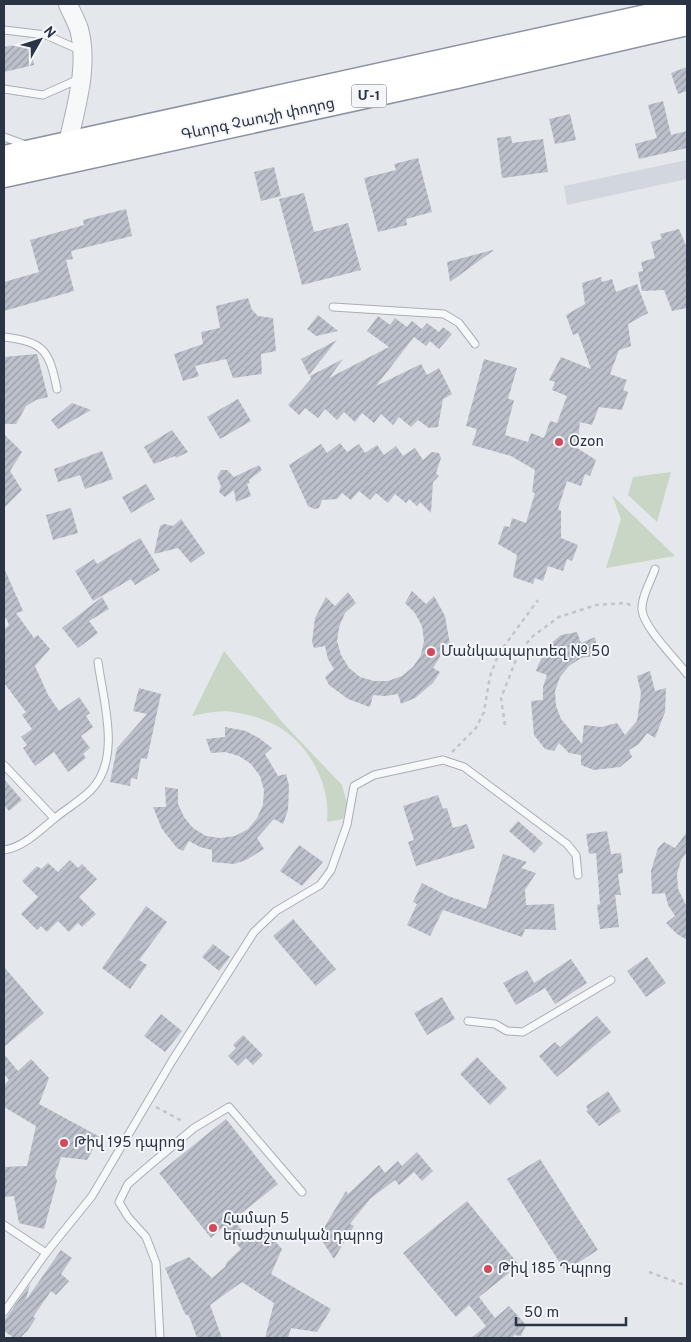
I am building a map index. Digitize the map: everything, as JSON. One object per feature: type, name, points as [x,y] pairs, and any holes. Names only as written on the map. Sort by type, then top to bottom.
[{"type":"highway","points":[[625,20],[660,4]]},
{"type":"highway","points":[[625,20],[687,6]]},
{"type":"highway","name":"Գևորգ Չաուշի փողոց","points":[[4,157],[625,20]]},
{"type":"highway","name":"Գևորգ Չաուշի փողոց","points":[[4,176],[447,79],[687,24]]},
{"type":"street","points":[[68,4],[78,28],[82,51],[81,78],[68,143]]},
{"type":"lane","points":[[4,30],[46,35],[82,51]]},
{"type":"lane","points":[[4,89],[42,95],[81,78]]},
{"type":"lane","points":[[4,136],[39,149]]},
{"type":"lane","points":[[333,307],[444,314],[459,323],[475,344]]},
{"type":"lane","points":[[4,337],[39,346],[47,354],[52,365],[57,388]]},
{"type":"lane","points":[[656,569],[645,593],[642,610],[647,624],[687,674]]},
{"type":"lane","points":[[4,850],[12,849],[54,818],[91,790],[100,778],[107,761],[106,725],[98,662]]},
{"type":"lane","points":[[4,1312],[46,1254],[92,1196],[254,932],[276,911],[320,885],[330,870],[347,825],[354,786],[374,775],[443,760],[464,766],[567,844],[576,854],[578,876]]},
{"type":"lane","points":[[4,765],[54,818]]},
{"type":"lane","points":[[468,1021],[495,1024],[507,1031],[523,1032],[611,980]]},
{"type":"lane","points":[[160,1338],[156,1263],[146,1237],[128,1217],[119,1202],[128,1184],[194,1128],[229,1107],[302,1192]]},
{"type":"lane","points":[[4,1225],[46,1254]]},
{"type":"path","points":[[443,760],[476,728],[484,712],[490,676],[499,653],[510,634],[538,600]]},
{"type":"path","points":[[505,725],[501,698],[519,652],[533,636],[559,617],[596,605],[625,603],[642,610]]},
{"type":"path","points":[[148,1102],[194,1128]]},
{"type":"path","points":[[649,1272],[687,1286]]},
{"type":"shaded area","points":[[687,160],[687,179],[567,205],[564,186]]},
{"type":"green space","points":[[671,472],[657,522],[628,495],[633,477]]},
{"type":"green space","points":[[612,495],[675,556],[606,568],[621,519]]},
{"type":"green space","points":[[224,651],[283,723],[342,785],[347,803],[343,819],[327,822],[326,795],[317,770],[302,747],[282,729],[272,723],[249,715],[227,711],[192,716]]},
{"type":"building","points":[[30,42],[34,65],[4,72],[4,47]]},
{"type":"building","points":[[687,67],[687,91],[678,94],[671,73]]},
{"type":"building","points":[[663,101],[671,135],[687,131],[687,148],[639,159],[635,144],[657,138],[648,105]]},
{"type":"building","points":[[570,114],[576,140],[555,144],[549,119]]},
{"type":"building","points":[[511,136],[512,143],[543,139],[548,172],[502,178],[497,138]]},
{"type":"building","points":[[418,158],[432,212],[406,219],[407,225],[378,232],[364,178],[396,170],[394,164]]},
{"type":"building","points":[[274,167],[281,196],[261,201],[254,172]]},
{"type":"building","points":[[304,193],[314,232],[348,223],[361,270],[302,285],[279,199]]},
{"type":"building","points":[[126,209],[132,236],[71,251],[73,259],[66,260],[74,291],[4,311],[4,282],[39,272],[30,240],[84,225],[83,220]]},
{"type":"building","points":[[679,229],[687,248],[687,308],[672,311],[664,290],[642,291],[638,272],[643,271],[641,262],[655,258],[651,242],[662,239],[660,234]]},
{"type":"building","points":[[494,250],[450,282],[447,262]]},
{"type":"building","points":[[601,277],[602,282],[612,279],[616,292],[637,284],[648,313],[628,324],[631,346],[619,350],[610,374],[627,380],[623,390],[628,392],[622,410],[599,407],[592,425],[580,422],[577,448],[596,460],[590,476],[585,474],[581,486],[567,481],[558,509],[561,511],[561,538],[578,545],[572,561],[567,559],[563,571],[548,566],[543,581],[535,578],[533,584],[513,577],[517,555],[498,544],[504,526],[510,527],[512,518],[526,523],[535,493],[532,492],[535,470],[511,456],[472,445],[477,429],[466,426],[484,359],[517,368],[508,399],[514,400],[505,435],[528,442],[531,433],[544,438],[550,421],[557,423],[567,396],[552,390],[555,382],[549,380],[561,357],[591,369],[578,333],[573,335],[566,315],[585,304],[582,283]]},
{"type":"building","points":[[248,298],[252,310],[258,316],[273,318],[276,351],[261,354],[262,374],[233,378],[226,359],[195,366],[199,376],[183,381],[174,354],[203,344],[201,332],[220,328],[216,306]]},
{"type":"building","points":[[318,315],[338,331],[316,336],[307,329]]},
{"type":"building","points":[[378,316],[390,325],[395,318],[407,327],[412,321],[422,329],[427,323],[439,332],[443,327],[452,334],[439,349],[430,341],[426,346],[414,337],[376,386],[421,364],[427,375],[439,368],[452,394],[443,399],[438,427],[429,428],[418,420],[411,427],[399,417],[393,425],[381,414],[374,423],[362,413],[355,422],[344,412],[337,420],[325,409],[318,418],[305,408],[299,415],[288,405],[311,379],[310,376],[343,359],[329,378],[389,347],[367,331]]},
{"type":"building","points":[[337,340],[309,375],[301,359]]},
{"type":"building","points":[[37,354],[48,397],[36,400],[26,406],[16,424],[4,424],[4,357]]},
{"type":"building","points":[[238,399],[251,421],[220,439],[207,417]]},
{"type":"building","points":[[72,403],[91,410],[58,429],[51,420]]},
{"type":"building","points":[[172,430],[188,452],[176,458],[175,456],[154,464],[144,447]]},
{"type":"building","points":[[4,434],[22,452],[10,471],[22,490],[4,508]]},
{"type":"building","points":[[340,443],[347,452],[359,444],[365,453],[377,445],[384,455],[396,446],[403,456],[415,448],[423,460],[432,452],[439,453],[441,458],[436,473],[439,476],[433,482],[431,513],[420,502],[417,506],[409,499],[406,503],[395,494],[388,503],[376,493],[370,500],[359,491],[351,500],[342,493],[337,499],[322,500],[319,508],[314,509],[308,506],[289,465],[321,444],[327,453]]},
{"type":"building","points":[[102,451],[113,479],[85,489],[80,475],[58,482],[54,469]]},
{"type":"building","points":[[259,465],[262,470],[249,480],[250,483],[247,484],[251,496],[236,502],[234,490],[225,497],[219,492],[221,486],[217,477],[221,470],[227,470],[234,477]]},
{"type":"building","points":[[146,484],[155,499],[131,513],[122,497]]},
{"type":"building","points":[[71,508],[78,533],[53,540],[46,515]]},
{"type":"building","points":[[181,519],[205,553],[191,563],[178,548],[154,554],[160,526],[164,524],[173,526]]},
{"type":"building","points":[[140,538],[160,570],[135,585],[131,579],[93,601],[75,571],[94,559],[97,564]]},
{"type":"building","points":[[4,568],[23,611],[16,613],[34,638],[38,635],[50,649],[35,666],[48,695],[59,711],[79,697],[90,713],[86,716],[93,727],[81,736],[90,748],[83,754],[86,758],[68,772],[54,752],[35,766],[23,748],[27,745],[21,737],[32,729],[22,715],[26,712],[4,683],[4,629],[9,625],[6,618],[4,619]]},
{"type":"building","name":"Մանկապարտեզ № 50","points":[[412,591],[426,604],[434,596],[445,616],[450,645],[441,644],[440,657],[433,668],[440,672],[433,683],[415,698],[401,704],[398,694],[373,695],[370,707],[348,699],[329,685],[325,677],[334,669],[328,659],[325,646],[314,648],[312,642],[315,618],[326,597],[335,606],[348,592],[356,603],[345,613],[339,627],[337,641],[341,655],[349,668],[360,677],[374,681],[388,681],[402,676],[413,667],[421,655],[424,641],[422,626],[415,613],[405,603]]},
{"type":"building","points":[[102,597],[109,609],[89,621],[98,633],[78,648],[62,628]]},
{"type":"building","points":[[577,632],[581,643],[595,637],[598,655],[581,658],[569,666],[560,677],[555,691],[556,706],[561,719],[582,744],[584,725],[601,727],[617,723],[625,735],[637,721],[641,693],[637,676],[650,671],[655,691],[666,688],[665,712],[655,738],[647,733],[639,744],[629,750],[632,757],[620,767],[594,770],[581,765],[581,755],[569,753],[559,743],[554,751],[545,749],[534,735],[531,701],[543,700],[543,687],[547,675],[536,671],[538,665],[549,645],[561,635]]},
{"type":"building","points":[[139,688],[161,694],[147,759],[141,758],[137,779],[131,778],[130,786],[110,782],[117,748],[147,714],[133,711]]},
{"type":"building","points":[[225,727],[246,731],[272,748],[265,754],[278,776],[286,774],[289,786],[288,810],[283,824],[274,819],[257,838],[264,849],[246,860],[234,864],[212,862],[212,850],[200,847],[189,841],[183,851],[177,848],[162,829],[153,807],[166,807],[165,787],[178,789],[178,804],[184,817],[193,828],[206,836],[220,838],[235,836],[248,829],[257,818],[263,805],[264,790],[260,776],[251,764],[239,756],[225,752],[211,753],[206,739],[225,737]]},
{"type":"building","points":[[4,779],[22,800],[9,811],[4,805]]},
{"type":"building","points":[[438,795],[443,809],[447,808],[453,828],[467,824],[475,848],[416,866],[408,842],[414,840],[403,806]]},
{"type":"building","points":[[518,821],[543,843],[534,853],[509,831]]},
{"type":"building","points":[[607,831],[611,854],[621,853],[623,873],[618,874],[621,895],[615,895],[619,927],[600,929],[597,905],[600,904],[596,853],[589,854],[586,834]]},
{"type":"building","points":[[687,832],[687,852],[681,860],[677,874],[678,889],[687,907],[687,940],[677,934],[666,923],[675,916],[668,905],[665,893],[652,894],[651,871],[658,848],[664,842],[675,848]]},
{"type":"building","points":[[299,845],[323,862],[302,886],[280,871]]},
{"type":"building","points":[[503,854],[527,862],[521,868],[536,873],[525,890],[526,905],[554,904],[556,930],[525,929],[522,937],[443,910],[430,936],[407,925],[417,904],[413,902],[422,883],[448,896],[486,909]]},
{"type":"building","points":[[70,860],[78,868],[82,864],[97,879],[79,897],[96,914],[82,927],[78,923],[69,932],[58,921],[47,932],[41,926],[37,930],[21,914],[38,897],[22,881],[37,866],[41,869],[48,863],[58,872]]},
{"type":"building","points":[[146,906],[167,922],[139,960],[147,965],[130,989],[102,968]]},
{"type":"building","points":[[293,919],[336,969],[316,986],[273,936]]},
{"type":"building","points":[[213,944],[230,957],[219,971],[202,957]]},
{"type":"building","points":[[647,957],[666,983],[646,997],[627,971]]},
{"type":"building","points":[[571,959],[587,983],[555,1004],[545,988],[516,1005],[503,983],[527,970],[534,983]]},
{"type":"building","points":[[4,967],[44,1013],[4,1047]]},
{"type":"building","points":[[442,997],[455,1019],[427,1035],[414,1013]]},
{"type":"building","points":[[161,1014],[182,1031],[165,1052],[144,1036]]},
{"type":"building","points":[[597,1016],[611,1032],[557,1077],[539,1056],[555,1042],[560,1047]]},
{"type":"building","points":[[243,1035],[263,1055],[253,1065],[246,1058],[238,1066],[228,1056],[236,1048],[233,1045]]},
{"type":"building","name":"Թիվ 195 դպրոց","points":[[4,1054],[18,1071],[31,1059],[49,1078],[39,1104],[100,1137],[87,1160],[61,1157],[55,1176],[57,1181],[44,1229],[19,1223],[14,1196],[4,1197],[4,1167],[27,1166],[36,1126],[4,1107],[4,1085],[9,1080],[4,1074]]},
{"type":"building","points":[[477,1057],[507,1088],[490,1105],[460,1074]]},
{"type":"building","points":[[608,1091],[621,1111],[599,1126],[586,1111],[588,1110],[586,1106]]},
{"type":"building","name":"Համար 5 երաժշտական դպրոց","points":[[226,1119],[278,1184],[233,1220],[251,1241],[264,1229],[282,1249],[271,1274],[331,1309],[317,1332],[291,1328],[288,1338],[265,1338],[274,1303],[242,1282],[210,1305],[222,1338],[197,1338],[189,1316],[185,1314],[165,1268],[189,1257],[212,1278],[241,1249],[223,1227],[211,1238],[159,1173]]},
{"type":"building","points":[[417,1152],[433,1171],[422,1181],[414,1172],[399,1185],[395,1180],[370,1199],[350,1224],[354,1226],[334,1259],[319,1236],[346,1191],[348,1194],[379,1165],[385,1173],[398,1161],[402,1166]]},
{"type":"building","points":[[540,1159],[598,1250],[565,1271],[507,1179]]},
{"type":"building","name":"Թիվ 185 Դպրոց","points":[[467,1201],[519,1265],[479,1297],[495,1318],[509,1306],[526,1325],[521,1336],[514,1335],[512,1338],[471,1338],[486,1326],[469,1305],[456,1317],[403,1253]]},
{"type":"building","points":[[61,1250],[72,1258],[61,1274],[69,1281],[56,1295],[51,1291],[33,1317],[36,1318],[28,1330],[20,1338],[14,1338],[4,1331],[4,1321],[30,1284],[26,1300]]},
{"type":"place","name":"Ozon","points":[[559,442]]},
{"type":"place","name":"Մանկապարտեզ № 50","points":[[431,652]]},
{"type":"place","name":"Թիվ 195 դպրոց","points":[[64,1143]]},
{"type":"place","name":"Համար 5 երաժշտական դպրոց","points":[[213,1228]]},
{"type":"place","name":"Թիվ 185 Դպրոց","points":[[488,1269]]}]
